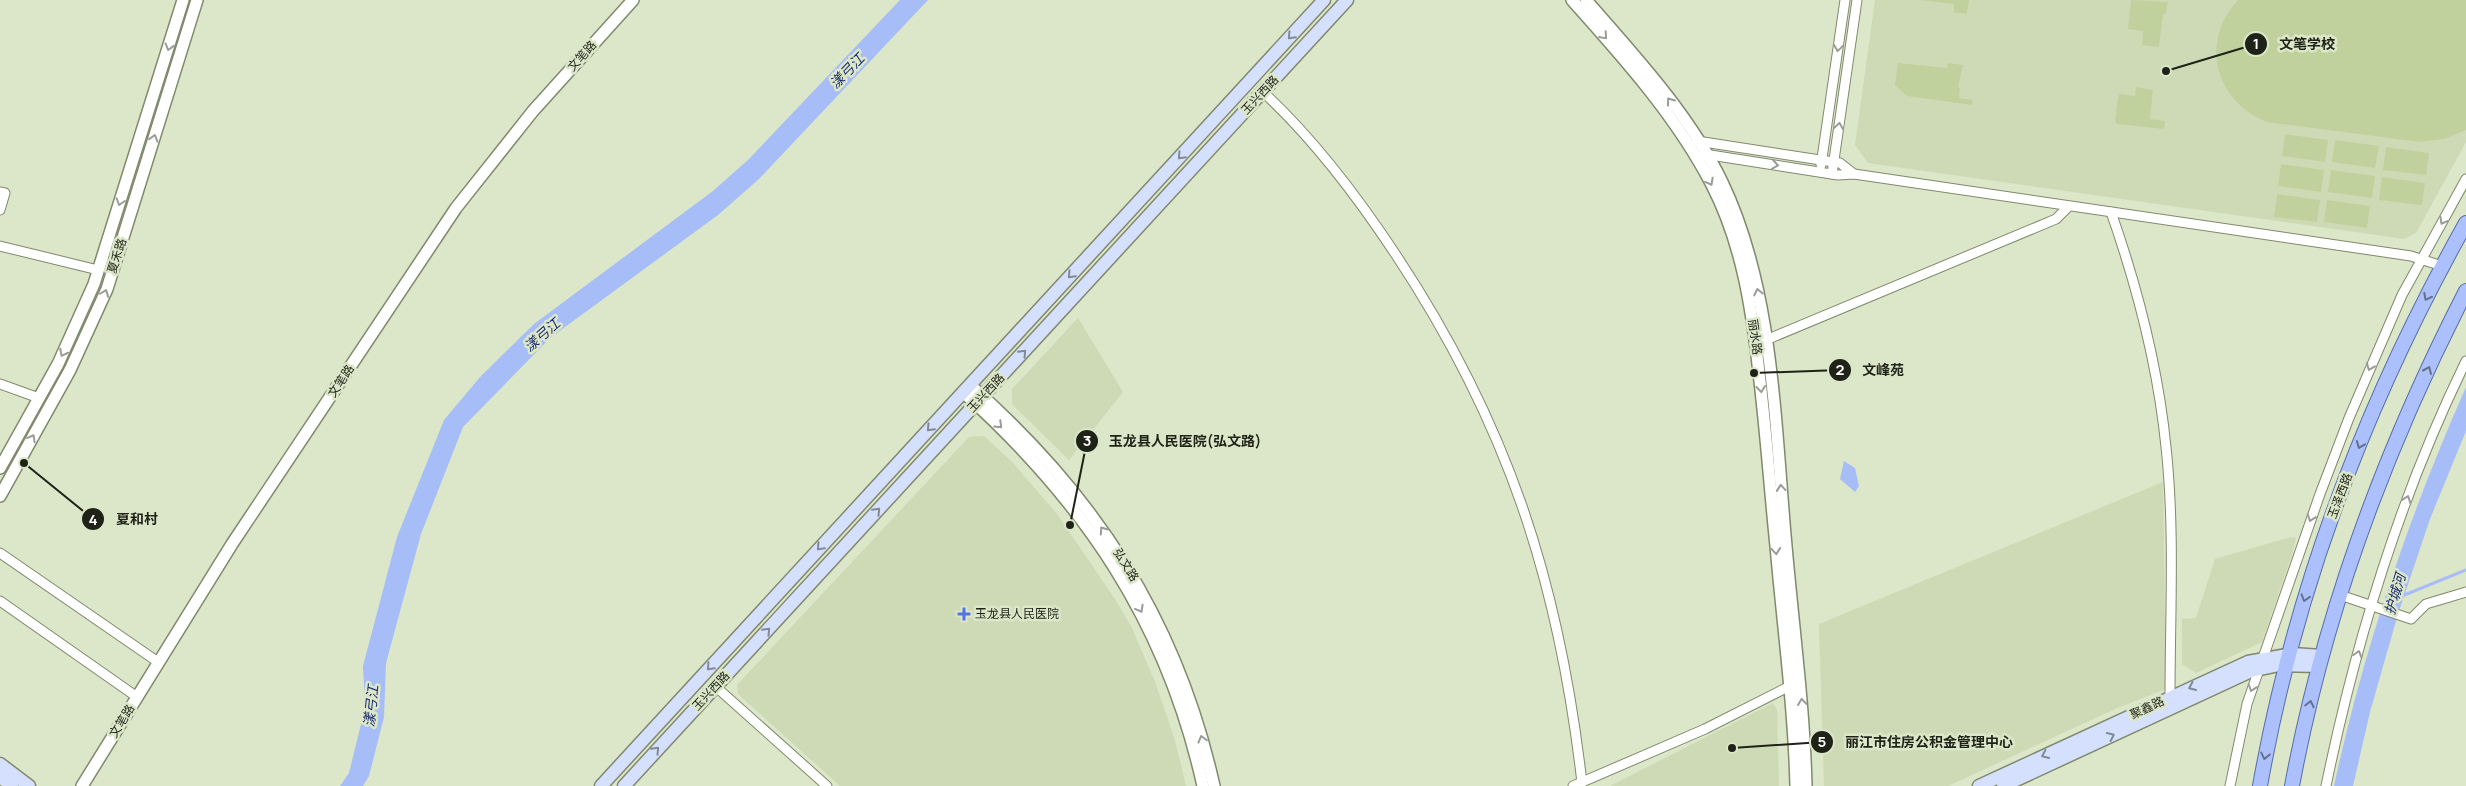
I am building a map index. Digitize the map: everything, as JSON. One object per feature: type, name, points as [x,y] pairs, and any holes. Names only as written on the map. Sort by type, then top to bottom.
[{"type":"main road","name":"玉兴西路","points":[[601,786],[1324,0]]},
{"type":"main road","name":"玉兴西路","points":[[624,786],[1347,0]]},
{"type":"main road","name":"玉泽西路","points":[[2260,786],[2288,659],[2312,574],[2346,478],[2397,358],[2442,266],[2466,223]]},
{"type":"main road","points":[[2292,786],[2321,661],[2340,595],[2390,456],[2430,364],[2466,291]]},
{"type":"main road","name":"聚鑫路","points":[[1979,786],[2248,662],[2261,663],[2288,659],[2321,661]]},
{"type":"main road","name":"聚鑫路","points":[[2003,786],[2261,663]]},
{"type":"main road","points":[[0,764],[29,786]]},
{"type":"main road","points":[[0,777],[12,786]]},
{"type":"street","name":"夏禾路","points":[[0,468],[70,339],[98,270],[183,0]]},
{"type":"street","name":"夏禾路","points":[[0,496],[70,370],[107,289],[197,0]]},
{"type":"street","name":"文笔路","points":[[82,786],[232,544],[456,208],[533,111],[633,0]]},
{"type":"street","name":"丽水路","points":[[1572,0],[1638,76],[1684,139],[1706,154],[1722,181],[1741,229],[1755,279],[1766,340],[1805,730],[1806,786]]},
{"type":"street","name":"丽水路","points":[[1586,0],[1646,70],[1695,146],[1722,209],[1739,257],[1750,306],[1763,407],[1795,730],[1796,786]]},
{"type":"street","points":[[1820,172],[1845,0]]},
{"type":"street","points":[[1832,174],[1857,0]]},
{"type":"street","points":[[1263,92],[1307,136],[1386,240],[1436,318],[1495,433],[1524,508],[1553,610],[1572,711],[1577,784],[1705,729],[1790,686]]},
{"type":"street","points":[[1695,146],[1840,163],[1854,174]]},
{"type":"street","points":[[1706,154],[1832,174],[1854,174],[2422,258],[2442,266]]},
{"type":"street","points":[[2230,786],[2247,704],[2320,494],[2349,418],[2402,295],[2466,179]]},
{"type":"street","points":[[0,192],[5,194],[0,210]]},
{"type":"street","points":[[1766,340],[2056,219],[2069,206]]},
{"type":"street","points":[[2111,212],[2145,324],[2164,425],[2170,512],[2170,697]]},
{"type":"street","points":[[0,246],[98,270]]},
{"type":"street","points":[[2326,786],[2345,702],[2407,498],[2466,362]]},
{"type":"street","points":[[0,384],[39,398]]},
{"type":"street","name":"弘文路","points":[[967,388],[1060,490],[1096,539],[1129,590],[1146,621],[1171,676],[1190,733],[1203,786]]},
{"type":"street","name":"弘文路","points":[[979,400],[1033,444],[1062,477],[1100,526],[1138,585],[1156,616],[1180,672],[1200,730],[1214,786]]},
{"type":"street","points":[[0,552],[158,662]]},
{"type":"street","points":[[2340,595],[2411,619],[2426,604],[2466,592]]},
{"type":"street","points":[[0,601],[137,697]]},
{"type":"street","points":[[716,686],[827,786]]},
{"type":"shaded area","points":[[1875,0],[2466,0],[2466,142],[2416,233],[2404,239],[1868,163],[1855,145]]},
{"type":"shaded area","points":[[1920,0],[1969,0],[1967,14],[1954,12],[1954,4]]},
{"type":"shaded area","points":[[2131,0],[2168,2],[2166,14],[2163,14],[2159,47],[2142,45],[2143,31],[2128,29]]},
{"type":"shaded area","points":[[2238,0],[2466,0],[2466,130],[2444,139],[2420,142],[2267,122],[2249,112],[2235,100],[2225,85],[2218,69],[2216,52],[2219,34],[2226,16]]},
{"type":"shaded area","points":[[1898,63],[1947,68],[1948,63],[1963,65],[1958,87],[1960,88],[1959,98],[1973,100],[1972,105],[1907,96],[1895,85]]},
{"type":"shaded area","points":[[2136,87],[2153,90],[2150,119],[2165,121],[2164,129],[2117,124],[2115,121],[2118,97],[2120,94],[2135,96]]},
{"type":"shaded area","points":[[2285,134],[2328,140],[2325,162],[2282,156]]},
{"type":"shaded area","points":[[2335,140],[2379,146],[2375,168],[2332,162]]},
{"type":"shaded area","points":[[2386,147],[2429,153],[2426,175],[2383,170]]},
{"type":"shaded area","points":[[2281,164],[2324,170],[2321,192],[2278,186]]},
{"type":"shaded area","points":[[2331,170],[2375,176],[2372,198],[2328,192]]},
{"type":"shaded area","points":[[2382,177],[2425,183],[2422,205],[2379,200]]},
{"type":"shaded area","points":[[2277,194],[2320,200],[2317,222],[2274,217]]},
{"type":"shaded area","points":[[2327,200],[2370,206],[2367,228],[2324,222]]},
{"type":"shaded area","points":[[1078,318],[1123,392],[1069,460],[1012,404],[1012,389]]},
{"type":"shaded area","name":"玉龙县人民医院","points":[[984,436],[1013,463],[1057,514],[1115,599],[1132,628],[1155,682],[1174,737],[1186,786],[840,786],[738,694],[737,685],[969,437]]},
{"type":"shaded area","points":[[2163,482],[2166,689],[2115,709],[1948,786],[1824,786],[1819,624]]},
{"type":"shaded area","points":[[2291,537],[2296,538],[2292,554],[2262,642],[2196,673],[2182,664],[2182,619],[2196,618],[2215,559]]},
{"type":"shaded area","points":[[1773,703],[1777,710],[1779,786],[1610,786]]},
{"type":"water","name":"漾弓江","points":[[900,0],[928,0],[759,179],[718,215],[550,338],[463,427],[421,534],[386,663],[384,717],[369,776],[363,786],[340,786],[349,773],[365,708],[363,666],[397,537],[444,420],[481,376],[534,324],[713,191],[749,159]]},
{"type":"water","name":"护城河","points":[[2466,387],[2466,431],[2430,519],[2398,614],[2370,712],[2353,786],[2334,786],[2359,684],[2390,583],[2426,484]]},
{"type":"water","points":[[1844,461],[1855,468],[1859,486],[1855,492],[1840,479]]},
{"type":"waterway","name":"护城河","points":[[2402,596],[2466,570]]},
{"type":"place","name":"文笔学校","points":[[2166,71]]},
{"type":"place","name":"文峰苑","points":[[1754,373]]},
{"type":"place","name":"夏和村","points":[[24,463]]},
{"type":"place","name":"玉龙县人民医院(弘文路)","points":[[1070,525]]},
{"type":"place","name":"玉龙县人民医院","points":[[964,614]]},
{"type":"place","name":"丽江市住房公积金管理中心","points":[[1732,748]]}]
